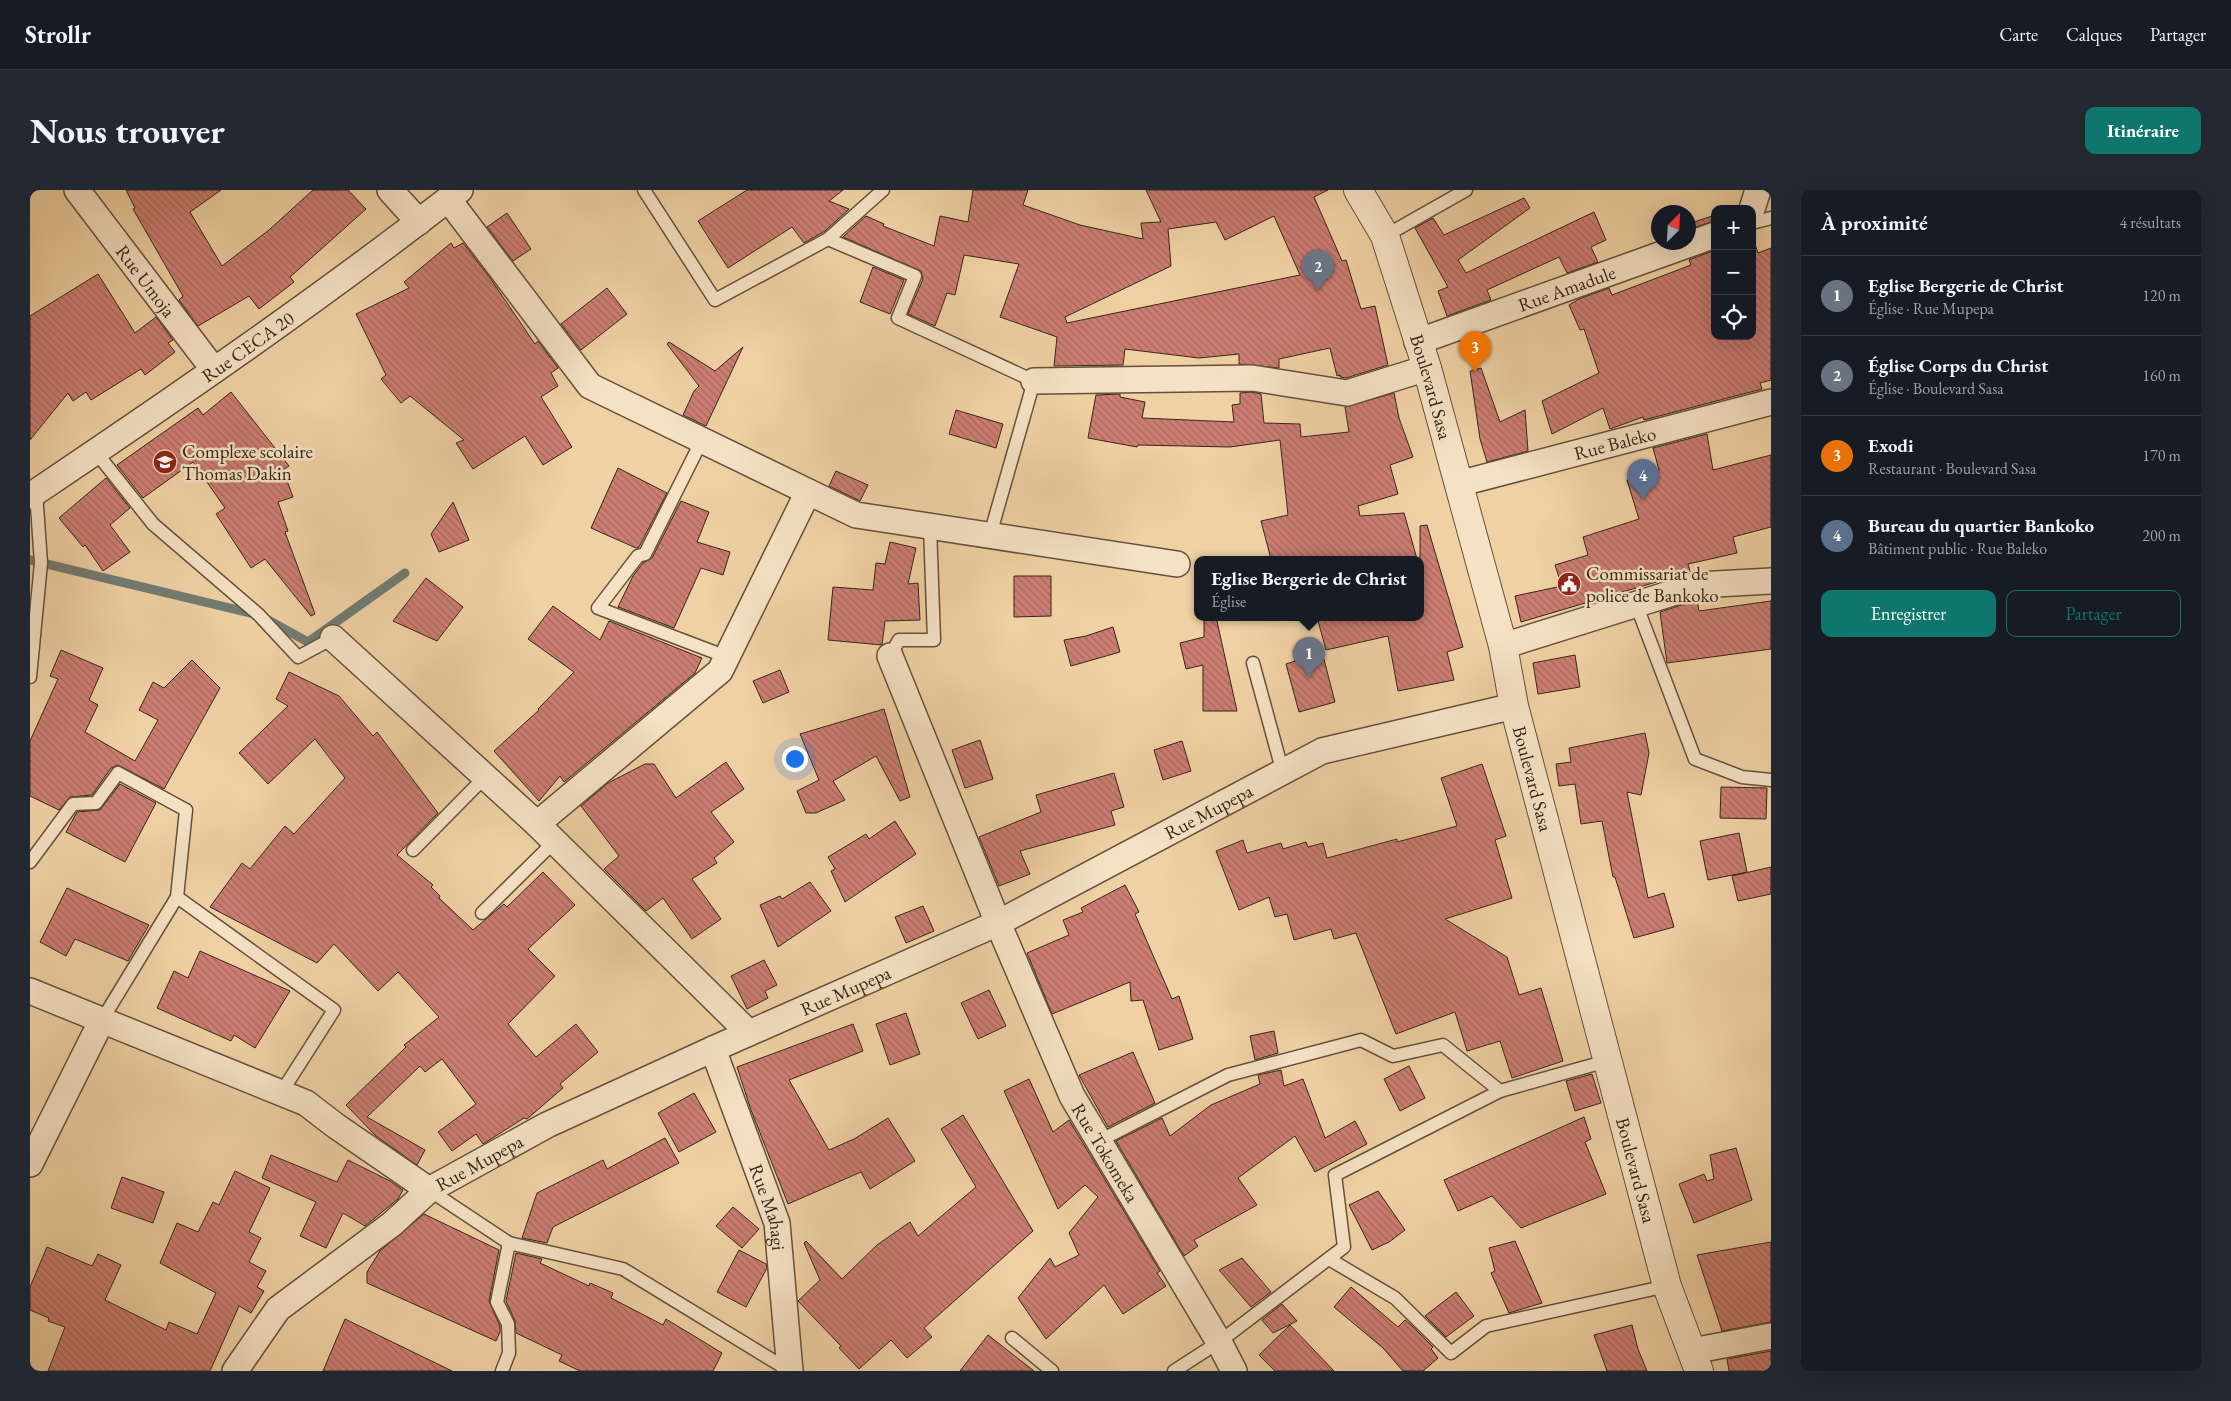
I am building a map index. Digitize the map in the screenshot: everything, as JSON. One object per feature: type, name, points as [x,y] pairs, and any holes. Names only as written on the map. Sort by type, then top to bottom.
[{"type":"street","name":"Rue Umoja","points":[[77,190],[214,370]]},
{"type":"street","points":[[390,190],[420,222]]},
{"type":"street","name":"Boulevard Sasa","points":[[1358,190],[1385,236],[1417,342],[1427,368],[1503,646],[1514,706],[1667,1286],[1695,1361]]},
{"type":"street","points":[[1753,205],[1758,190]]},
{"type":"street","name":"Rue CECA 20","points":[[33,494],[214,370],[420,222],[454,194]]},
{"type":"street","points":[[454,194],[590,386],[856,515],[1177,564]]},
{"type":"street","name":"Rue Amadule","points":[[1417,342],[1711,237]]},
{"type":"street","points":[[1034,381],[1252,378],[1346,392],[1427,368]]},
{"type":"street","name":"Rue Baleko","points":[[1458,484],[1771,402]]},
{"type":"street","points":[[537,824],[720,672],[808,492]]},
{"type":"street","points":[[1503,646],[1698,586],[1771,580]]},
{"type":"street","points":[[333,638],[555,841],[750,1033]]},
{"type":"street","name":"Rue Tokomeka","points":[[890,656],[998,923],[1072,1096],[1219,1342],[1234,1371]]},
{"type":"street","name":"Rue Mupepa","points":[[235,1371],[278,1309],[392,1224],[428,1190],[547,1125],[713,1049],[998,923],[1322,751],[1514,706]]},
{"type":"street","points":[[30,991],[306,1103],[428,1190]]},
{"type":"street","points":[[30,1164],[102,1020]]},
{"type":"street","name":"Rue Mahagi","points":[[713,1049],[777,1223],[790,1371]]},
{"type":"street","points":[[1695,1361],[1771,1336]]},
{"type":"lane","points":[[644,190],[715,300],[828,239],[883,190]]},
{"type":"lane","points":[[1385,236],[1466,190]]},
{"type":"lane","points":[[1756,221],[1771,218]]},
{"type":"lane","points":[[828,239],[915,276],[898,318],[1034,381],[990,535]]},
{"type":"lane","points":[[702,440],[645,554],[638,556],[598,608],[727,657]]},
{"type":"lane","points":[[94,451],[153,524],[259,616],[298,657],[333,638]]},
{"type":"lane","points":[[30,677],[41,563],[33,494]]},
{"type":"lane","points":[[890,656],[899,640],[934,640],[930,526]]},
{"type":"lane","points":[[1636,604],[1695,759],[1742,777],[1771,780]]},
{"type":"lane","points":[[1253,663],[1282,773]]},
{"type":"lane","points":[[30,862],[73,804],[96,804],[118,773],[186,810],[177,897],[102,1020]]},
{"type":"lane","points":[[413,850],[485,776]]},
{"type":"lane","points":[[482,913],[555,841]]},
{"type":"lane","points":[[177,897],[334,1010],[281,1093]]},
{"type":"lane","points":[[1099,1141],[1228,1076],[1361,1040],[1392,1056],[1443,1044],[1500,1091]]},
{"type":"lane","points":[[1174,1371],[1219,1342],[1344,1247],[1335,1175],[1500,1091],[1608,1061]]},
{"type":"lane","points":[[428,1190],[509,1242],[623,1269],[790,1371]]},
{"type":"lane","points":[[502,1371],[509,1353],[508,1324],[497,1302],[509,1242]]},
{"type":"lane","points":[[1329,1259],[1395,1298],[1451,1353],[1486,1326],[1667,1286]]},
{"type":"lane","points":[[1012,1338],[1052,1371]]},
{"type":"building","points":[[126,190],[221,190],[190,212],[222,266],[269,230],[313,190],[348,190],[366,209],[290,277],[294,282],[259,309],[249,296],[198,326],[179,300],[183,296],[133,209],[135,208]]},
{"type":"building","points":[[747,190],[843,190],[829,201],[849,209],[825,231],[804,243],[792,227],[728,268],[698,221]]},
{"type":"building","points":[[973,190],[1028,190],[1023,205],[1080,225],[1143,239],[1141,223],[1161,222],[1146,190],[1328,190],[1314,197],[1342,261],[1346,260],[1361,309],[1375,306],[1388,365],[1346,378],[1340,377],[1340,375],[1337,376],[1330,348],[1279,359],[1279,368],[1239,364],[1239,354],[1199,358],[1125,349],[1123,365],[1054,366],[1057,337],[1000,317],[1019,264],[964,255],[955,295],[947,293],[935,326],[908,314],[923,279],[921,271],[843,237],[866,216],[884,224],[883,226],[934,246],[940,216],[968,222]],"holes":[[[1274,216],[1300,275],[1067,323],[1065,317],[1171,266],[1168,229],[1216,222],[1225,240]]]},
{"type":"building","points":[[1524,198],[1530,208],[1458,260],[1466,273],[1594,212],[1606,240],[1591,247],[1598,262],[1567,273],[1559,257],[1487,290],[1491,300],[1447,316],[1438,291],[1448,287],[1415,228],[1433,218],[1444,235]]},
{"type":"building","points":[[507,213],[531,249],[513,261],[487,227]]},
{"type":"building","points":[[1711,216],[1711,222],[1696,227],[1696,221]]},
{"type":"building","points":[[451,243],[454,248],[463,243],[490,278],[535,344],[538,341],[558,368],[551,373],[558,386],[541,397],[572,447],[543,465],[525,436],[473,469],[456,443],[464,440],[410,396],[401,403],[381,379],[386,375],[356,314],[409,288],[404,282]]},
{"type":"building","points":[[1756,247],[1758,253],[1771,248],[1771,380],[1760,383],[1762,389],[1644,420],[1643,417],[1610,429],[1603,408],[1552,434],[1542,401],[1599,373],[1584,329],[1580,330],[1569,305],[1579,299],[1609,288],[1612,295],[1691,265],[1689,260],[1711,252],[1711,340],[1756,340]]},
{"type":"building","points":[[873,267],[904,280],[890,314],[860,302]]},
{"type":"building","points":[[98,274],[135,333],[156,317],[173,340],[168,343],[175,352],[145,375],[141,369],[91,400],[86,392],[73,401],[68,393],[30,440],[30,316]]},
{"type":"building","points":[[607,288],[627,314],[581,350],[561,324]]},
{"type":"building","points":[[669,342],[715,371],[743,347],[706,426],[683,415],[694,391],[699,386],[667,344]]},
{"type":"building","points":[[1481,368],[1500,422],[1525,410],[1528,451],[1487,462],[1480,439],[1470,371]]},
{"type":"building","points":[[231,392],[289,466],[283,470],[293,497],[278,502],[288,531],[285,532],[315,614],[311,616],[265,559],[251,568],[216,514],[225,508],[193,462],[143,498],[117,465],[198,408],[203,415]]},
{"type":"building","points":[[1251,392],[1261,394],[1264,423],[1300,424],[1301,437],[1349,432],[1345,407],[1394,393],[1399,418],[1413,457],[1390,465],[1398,494],[1358,506],[1360,516],[1404,513],[1416,556],[1270,556],[1261,521],[1288,515],[1280,440],[1230,447],[1138,445],[1137,447],[1088,438],[1096,395],[1120,394],[1120,397],[1145,402],[1142,418],[1234,422],[1232,405],[1240,404],[1240,393]]},
{"type":"building","points":[[956,410],[1003,424],[996,448],[949,434]]},
{"type":"building","points":[[1707,434],[1713,470],[1771,455],[1771,527],[1733,537],[1737,553],[1688,564],[1690,572],[1521,622],[1515,596],[1562,586],[1555,565],[1588,555],[1583,537],[1639,519],[1627,480],[1659,470],[1653,448]]},
{"type":"building","points":[[618,468],[667,493],[639,547],[636,548],[591,528]]},
{"type":"building","points":[[836,471],[868,485],[860,501],[829,486]]},
{"type":"building","points":[[106,478],[130,508],[110,525],[130,552],[103,571],[85,545],[83,547],[59,518]]},
{"type":"building","points":[[681,501],[709,512],[697,542],[730,552],[723,575],[701,568],[674,628],[618,607],[633,576],[643,563],[652,558]]},
{"type":"building","points":[[453,502],[469,540],[439,552],[431,534]]},
{"type":"building","points":[[1427,525],[1463,647],[1447,652],[1454,680],[1398,691],[1388,636],[1326,650],[1318,621],[1424,621],[1424,556],[1420,556],[1420,526]]},
{"type":"building","points":[[890,542],[916,548],[908,584],[918,583],[920,620],[885,621],[882,645],[828,640],[833,587],[873,590],[876,563],[885,564]]},
{"type":"building","points":[[1014,576],[1051,576],[1051,616],[1014,617]]},
{"type":"building","points":[[426,578],[463,607],[437,641],[393,621]]},
{"type":"building","points":[[1697,600],[1699,611],[1771,601],[1771,649],[1667,663],[1660,612]]},
{"type":"building","points":[[553,606],[600,640],[609,621],[702,658],[695,673],[564,782],[560,776],[539,801],[494,751],[539,710],[574,672],[528,639]]},
{"type":"building","points":[[1204,621],[1217,621],[1237,711],[1203,711],[1203,665],[1186,669],[1180,643],[1204,637]]},
{"type":"building","points":[[1113,627],[1120,652],[1071,666],[1064,640],[1086,636]]},
{"type":"building","points":[[1320,644],[1335,702],[1299,712],[1286,664],[1295,661],[1293,651]]},
{"type":"building","points":[[61,650],[103,668],[89,700],[98,705],[85,732],[135,761],[158,720],[139,710],[153,682],[164,688],[192,660],[220,688],[164,789],[118,765],[111,768],[92,795],[70,797],[59,810],[30,796],[30,741],[58,679],[50,676]]},
{"type":"building","points":[[1575,655],[1580,687],[1538,694],[1533,663]]},
{"type":"building","points":[[780,670],[789,692],[763,703],[753,681]]},
{"type":"building","points":[[289,672],[339,696],[373,736],[377,732],[438,813],[397,855],[433,885],[431,887],[440,896],[439,898],[473,930],[504,904],[507,907],[543,872],[575,905],[528,949],[555,976],[508,1024],[536,1057],[576,1024],[598,1052],[560,1084],[563,1088],[527,1119],[524,1118],[483,1144],[476,1134],[452,1151],[438,1132],[476,1104],[442,1059],[425,1072],[420,1066],[367,1117],[425,1150],[417,1165],[376,1136],[346,1105],[406,1047],[404,1045],[439,1017],[398,972],[378,991],[334,944],[317,963],[210,907],[242,863],[250,869],[285,826],[294,834],[345,778],[315,739],[268,784],[239,753],[288,706],[276,699]]},
{"type":"building","points":[[884,709],[910,797],[900,801],[876,756],[833,781],[845,800],[816,813],[806,813],[797,791],[819,780],[800,734]]},
{"type":"building","points":[[1645,733],[1649,753],[1641,795],[1627,792],[1648,898],[1664,893],[1674,927],[1634,938],[1615,877],[1613,877],[1602,821],[1581,824],[1575,784],[1559,786],[1556,764],[1571,762],[1569,748]]},
{"type":"building","points":[[980,740],[993,779],[965,788],[952,750]]},
{"type":"building","points":[[1182,741],[1191,771],[1163,780],[1154,750]]},
{"type":"building","points":[[726,762],[744,789],[711,812],[734,842],[714,858],[717,863],[692,879],[721,919],[692,939],[663,898],[646,911],[604,869],[619,856],[581,806],[608,783],[645,764],[654,764],[676,798]]},
{"type":"building","points":[[1482,764],[1506,836],[1495,840],[1512,898],[1445,919],[1507,957],[1519,995],[1541,988],[1563,1061],[1512,1078],[1500,1041],[1467,1051],[1455,1012],[1396,1034],[1356,933],[1334,939],[1331,929],[1294,940],[1287,914],[1275,917],[1269,897],[1239,910],[1216,851],[1243,840],[1247,853],[1281,843],[1283,849],[1306,842],[1308,847],[1323,843],[1327,858],[1397,839],[1397,842],[1457,826],[1441,778]]},
{"type":"building","points":[[1114,773],[1124,807],[1111,811],[1115,825],[1020,851],[1030,874],[999,886],[979,837],[1041,812],[1036,795]]},
{"type":"building","points":[[120,784],[156,803],[125,862],[66,832],[77,812],[100,810]]},
{"type":"building","points":[[1721,787],[1767,788],[1766,819],[1720,818]]},
{"type":"building","points":[[895,821],[916,854],[845,902],[831,871],[835,869],[828,857],[866,834],[869,839]]},
{"type":"building","points":[[1739,833],[1747,872],[1708,880],[1700,841]]},
{"type":"building","points":[[1771,867],[1771,894],[1738,901],[1732,876]]},
{"type":"building","points":[[810,882],[831,911],[778,947],[760,905],[780,896],[782,899]]},
{"type":"building","points":[[1125,885],[1139,912],[1135,914],[1172,999],[1179,996],[1193,1039],[1159,1050],[1143,1000],[1131,1001],[1130,982],[1052,1014],[1027,953],[1069,935],[1063,920],[1083,912],[1081,908]]},
{"type":"building","points":[[67,888],[149,925],[128,961],[75,939],[66,956],[40,942]]},
{"type":"building","points":[[923,906],[934,931],[906,943],[895,917]]},
{"type":"building","points":[[200,951],[290,991],[255,1048],[234,1035],[231,1041],[157,1008],[174,971],[188,978]]},
{"type":"building","points":[[764,960],[777,985],[765,991],[768,998],[747,1009],[731,976]]},
{"type":"building","points":[[989,990],[1006,1026],[978,1039],[961,1003]]},
{"type":"building","points":[[906,1013],[920,1054],[890,1065],[876,1024]]},
{"type":"building","points":[[853,1024],[863,1051],[789,1080],[829,1150],[854,1139],[888,1118],[915,1161],[870,1189],[861,1172],[788,1204],[751,1110],[737,1067]]},
{"type":"building","points":[[1274,1031],[1278,1053],[1255,1060],[1250,1036]]},
{"type":"building","points":[[1133,1052],[1155,1103],[1108,1127],[1079,1075]]},
{"type":"building","points":[[1409,1066],[1425,1098],[1400,1111],[1384,1079]]},
{"type":"building","points":[[1281,1070],[1284,1086],[1303,1079],[1325,1138],[1355,1121],[1367,1144],[1315,1172],[1295,1136],[1238,1178],[1257,1205],[1194,1240],[1198,1246],[1184,1256],[1116,1141],[1162,1118],[1170,1136],[1211,1105],[1260,1084],[1258,1075]]},
{"type":"building","points":[[1592,1074],[1601,1103],[1575,1111],[1566,1081]]},
{"type":"building","points":[[1029,1079],[1053,1132],[1069,1120],[1160,1271],[1157,1273],[1166,1286],[1123,1314],[1104,1285],[1046,1339],[1018,1298],[1050,1258],[1055,1267],[1079,1255],[1069,1233],[1098,1197],[1085,1185],[1058,1209],[1004,1091]]},
{"type":"building","points":[[694,1093],[716,1132],[679,1152],[658,1113]]},
{"type":"building","points":[[963,1115],[1033,1231],[924,1328],[932,1337],[907,1358],[891,1340],[859,1369],[839,1348],[841,1346],[798,1301],[820,1280],[804,1243],[806,1241],[842,1279],[877,1245],[910,1222],[918,1236],[976,1187],[941,1129]]},
{"type":"building","points":[[1584,1117],[1591,1139],[1585,1142],[1606,1194],[1521,1228],[1492,1196],[1458,1211],[1444,1180]]},
{"type":"building","points":[[665,1138],[679,1163],[553,1227],[547,1243],[522,1238],[537,1193],[603,1160],[607,1169]]},
{"type":"building","points":[[1736,1148],[1752,1200],[1694,1223],[1679,1184],[1704,1174],[1707,1181],[1714,1179],[1710,1155]]},
{"type":"building","points":[[271,1155],[337,1182],[348,1160],[390,1181],[403,1190],[398,1199],[365,1226],[343,1213],[326,1248],[300,1236],[316,1202],[262,1178]]},
{"type":"building","points":[[235,1171],[270,1188],[249,1232],[261,1238],[249,1262],[266,1271],[257,1287],[264,1291],[251,1313],[239,1306],[210,1371],[48,1371],[65,1327],[48,1321],[49,1318],[30,1310],[30,1287],[47,1247],[92,1266],[98,1254],[121,1265],[105,1300],[166,1330],[169,1322],[197,1334],[216,1293],[160,1263],[177,1223],[198,1232],[213,1202],[219,1205]]},
{"type":"building","points":[[122,1177],[164,1192],[153,1223],[111,1208]]},
{"type":"building","points":[[1378,1191],[1405,1230],[1389,1242],[1372,1250],[1349,1205]]},
{"type":"building","points":[[733,1207],[759,1229],[742,1248],[716,1226]]},
{"type":"building","points":[[424,1214],[499,1250],[489,1301],[500,1326],[500,1332],[496,1341],[367,1283],[367,1272],[380,1251]]},
{"type":"building","points":[[1515,1241],[1542,1303],[1509,1313],[1491,1273],[1495,1271],[1489,1248]]},
{"type":"building","points":[[1771,1242],[1771,1322],[1722,1331],[1697,1255]]},
{"type":"building","points":[[739,1250],[766,1264],[767,1268],[746,1307],[717,1292]]},
{"type":"building","points":[[516,1253],[542,1259],[540,1263],[589,1286],[590,1283],[613,1293],[611,1298],[663,1325],[666,1319],[722,1353],[713,1371],[580,1371],[559,1361],[562,1355],[516,1333],[515,1321],[506,1301]]},
{"type":"building","points":[[1242,1258],[1271,1292],[1251,1307],[1219,1270]]},
{"type":"building","points":[[1351,1287],[1398,1327],[1405,1320],[1433,1347],[1431,1349],[1438,1358],[1423,1371],[1403,1371],[1383,1348],[1334,1307]]},
{"type":"building","points":[[1456,1292],[1474,1316],[1446,1337],[1425,1316]]},
{"type":"building","points":[[1282,1304],[1297,1321],[1273,1333],[1262,1320]]},
{"type":"building","points":[[345,1319],[452,1371],[323,1371]]},
{"type":"building","points":[[1290,1325],[1334,1371],[1275,1371],[1259,1355]]},
{"type":"building","points":[[1632,1325],[1638,1349],[1647,1371],[1607,1371],[1594,1335]]},
{"type":"building","points":[[988,1335],[1034,1371],[960,1371]]},
{"type":"building","points":[[1771,1351],[1771,1371],[1729,1371],[1727,1359]]},
{"type":"waterway","points":[[30,560],[259,615],[308,642],[405,573]]},
{"type":"place","name":"Église Corps du Christ","points":[[1318,291]]},
{"type":"place","name":"Exodi","points":[[1475,372]]},
{"type":"place","name":"Complexe scolaire Thomas Dakin","points":[[165,462]]},
{"type":"place","name":"Bureau du quartier Bankoko","points":[[1643,500]]},
{"type":"place","name":"Commissariat de police de Bankoko","points":[[1569,584]]},
{"type":"place","name":"Eglise Bergerie de Christ","points":[[1309,678]]}]
